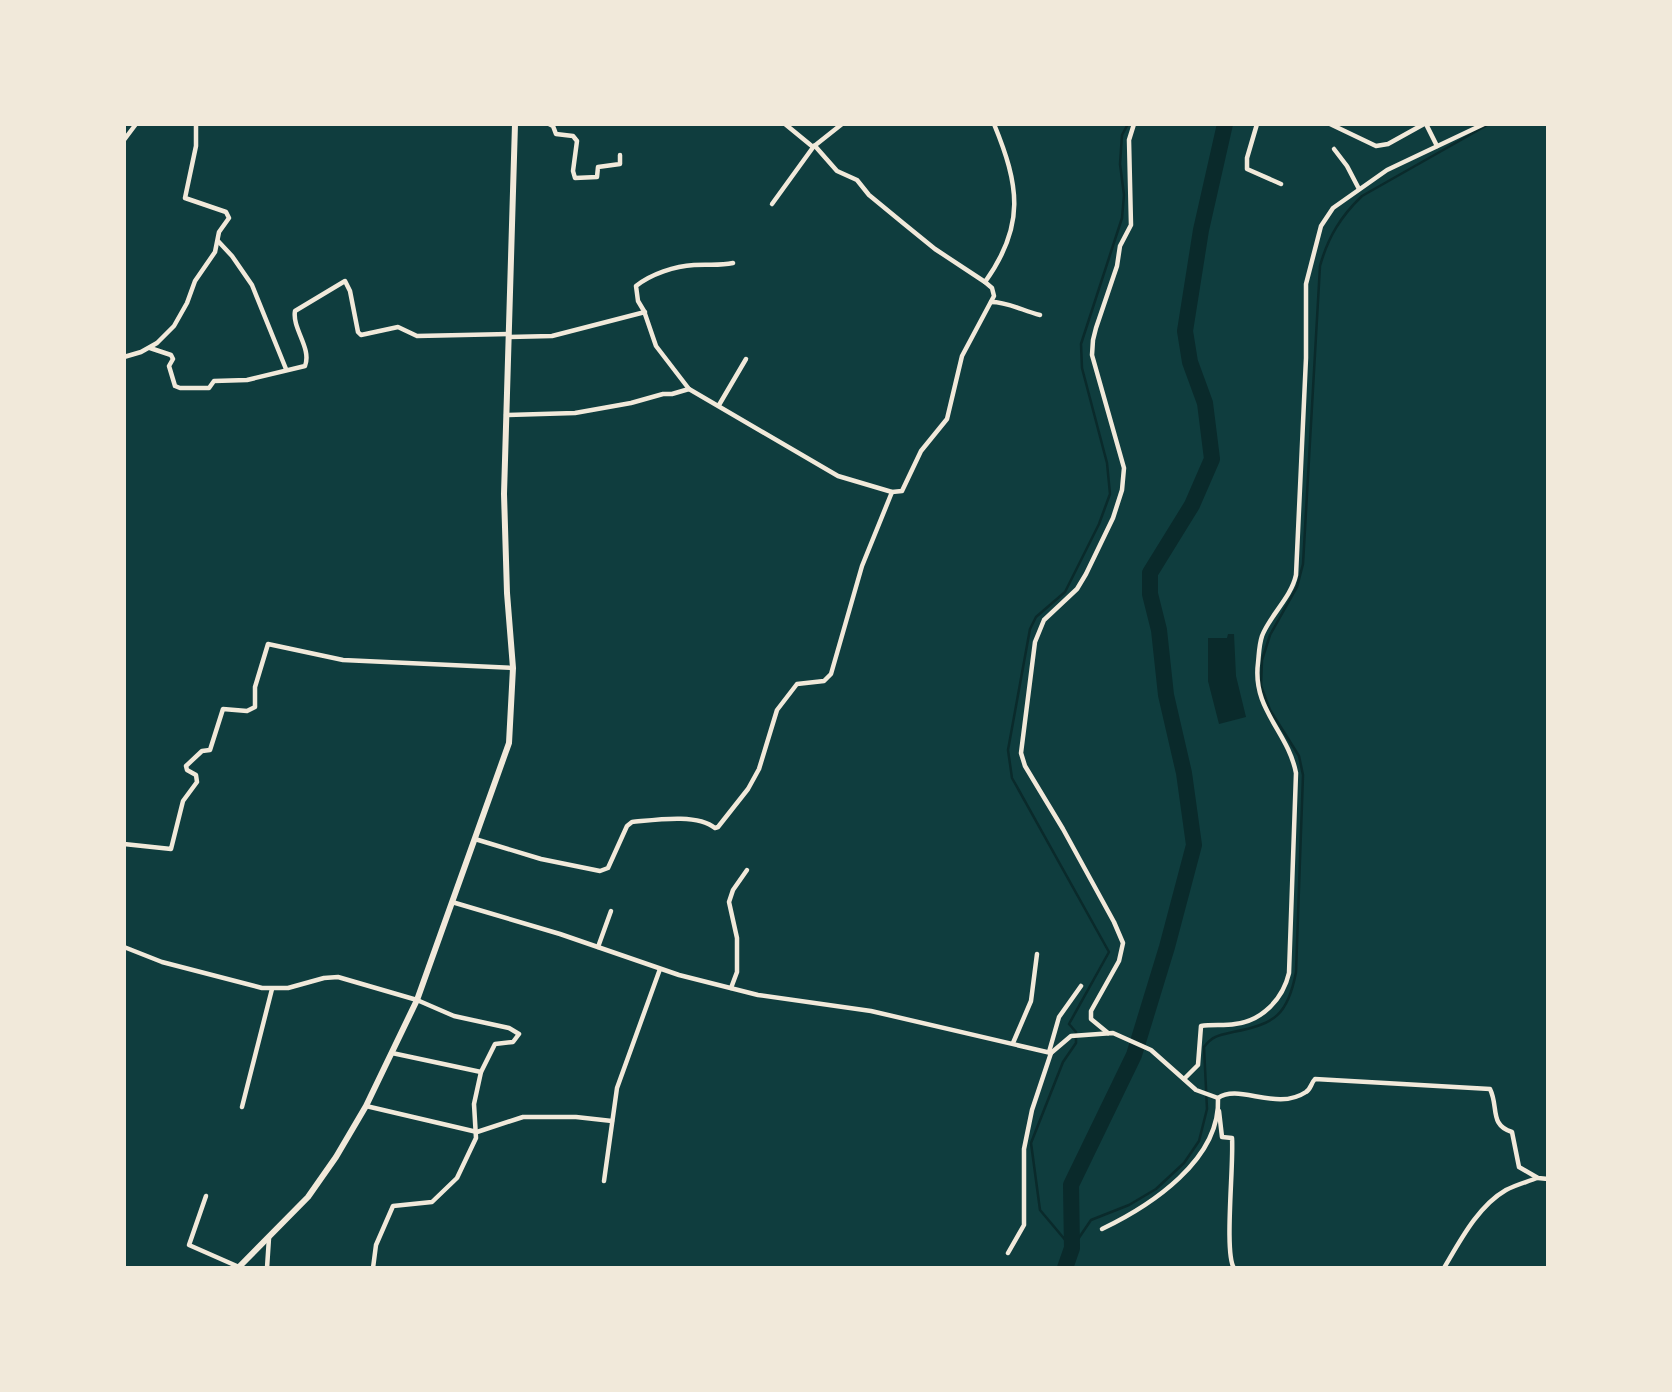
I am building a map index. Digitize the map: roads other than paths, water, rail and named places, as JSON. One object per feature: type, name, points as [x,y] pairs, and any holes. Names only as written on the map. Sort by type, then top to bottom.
[{"type":"main road","points":[[239,1267],[295,1211],[324,1174],[366,1106],[417,1000],[509,743],[513,668],[505,561],[506,415],[515,124]]},
{"type":"street","points":[[124,140],[136,124]]},
{"type":"street","points":[[124,357],[150,348],[174,326],[195,281],[215,252],[219,232],[229,219],[228,215],[185,198],[196,146],[196,124]]},
{"type":"street","points":[[550,124],[556,134],[573,136],[577,141],[573,171],[575,178],[595,178],[599,166],[620,164],[621,155]]},
{"type":"street","points":[[733,263],[715,267],[693,265],[677,268],[641,282],[635,288],[656,346],[689,388],[838,476],[892,492],[902,491],[921,451],[947,419],[960,363],[991,303],[993,291],[985,282],[950,260],[903,223],[869,195],[854,178],[837,171],[814,146],[785,124]]},
{"type":"street","points":[[772,204],[814,146],[842,124]]},
{"type":"street","points":[[985,282],[1009,238],[1014,198],[1009,161],[994,124]]},
{"type":"street","points":[[1108,1033],[1091,1019],[1091,1011],[1119,961],[1123,943],[1021,753],[1035,642],[1044,620],[1077,589],[1086,574],[1113,518],[1122,490],[1124,468],[1092,355],[1093,340],[1121,246],[1131,225],[1129,140],[1134,124]]},
{"type":"street","points":[[1257,124],[1247,158],[1247,169],[1281,184]]},
{"type":"street","points":[[1330,124],[1376,146],[1388,144],[1425,124],[1437,146]]},
{"type":"street","points":[[1184,1079],[1198,1065],[1201,1026],[1238,1024],[1262,1014],[1279,997],[1289,973],[1296,773],[1292,757],[1261,700],[1256,675],[1262,637],[1293,585],[1297,569],[1309,270],[1321,226],[1328,213],[1387,170],[1484,124]]},
{"type":"street","points":[[1334,149],[1347,166],[1359,190]]},
{"type":"street","points":[[217,240],[232,256],[251,285],[286,369]]},
{"type":"street","points":[[150,348],[172,355],[169,366],[175,386],[180,388],[209,388],[214,381],[247,380],[306,366],[295,311],[345,281],[350,291],[359,334],[398,327],[417,336],[552,336],[645,312]]},
{"type":"street","points":[[991,303],[1009,303],[1040,315]]},
{"type":"street","points":[[719,405],[746,359]]},
{"type":"street","points":[[506,415],[575,413],[631,403],[689,388]]},
{"type":"street","points":[[475,839],[541,859],[600,871],[608,868],[627,826],[632,822],[681,818],[705,821],[715,828],[718,827],[748,789],[759,769],[777,710],[797,684],[824,681],[831,674],[862,566],[892,492]]},
{"type":"street","points":[[124,844],[171,849],[182,803],[197,782],[197,775],[187,770],[186,766],[201,751],[210,750],[223,709],[254,709],[257,678],[268,644],[343,660],[513,668]]},
{"type":"street","points":[[731,988],[737,972],[737,938],[729,902],[733,890],[747,870]]},
{"type":"street","points":[[452,902],[560,934],[660,969],[731,988],[795,1001],[871,1011],[1050,1052],[1071,1036],[1108,1033],[1121,1035],[1151,1050],[1198,1091],[1217,1099]]},
{"type":"street","points":[[598,947],[611,911]]},
{"type":"street","points":[[124,947],[162,962],[250,986],[288,988],[333,976],[417,1000],[454,1016],[509,1028],[519,1034],[513,1042],[495,1044],[481,1072],[474,1104],[477,1132],[474,1145],[457,1178],[437,1198],[429,1202],[393,1206],[376,1245],[373,1268]]},
{"type":"street","points":[[1013,1044],[1031,1001],[1037,954]]},
{"type":"street","points":[[604,1181],[622,1073],[660,969]]},
{"type":"street","points":[[1008,1252],[1020,1234],[1026,1218],[1024,1149],[1032,1110],[1059,1017],[1081,986]]},
{"type":"street","points":[[242,1107],[272,989]]},
{"type":"street","points":[[393,1053],[481,1072]]},
{"type":"street","points":[[1217,1099],[1229,1092],[1263,1099],[1290,1098],[1306,1092],[1315,1079],[1490,1089],[1499,1125],[1512,1132],[1519,1167],[1538,1178],[1548,1179]]},
{"type":"street","points":[[1102,1229],[1136,1213],[1174,1184],[1193,1164],[1215,1120],[1217,1099]]},
{"type":"street","points":[[1217,1099],[1222,1138],[1232,1138],[1233,1185],[1229,1248],[1234,1268]]},
{"type":"street","points":[[366,1106],[477,1132],[523,1117],[576,1117],[612,1121]]},
{"type":"street","points":[[1444,1268],[1468,1229],[1492,1202],[1506,1190],[1538,1178]]},
{"type":"street","points":[[206,1196],[188,1245],[239,1267]]},
{"type":"street","points":[[267,1268],[269,1238]]},
{"type":"water","points":[[1228,634],[1234,634],[1236,676],[1246,717],[1219,724],[1208,681],[1208,638],[1227,638]]},
{"type":"waterway","points":[[1128,124],[1122,135],[1120,164],[1124,195],[1122,218],[1081,344],[1082,368],[1107,463],[1110,494],[1099,524],[1065,592],[1036,617],[1030,629],[1008,750],[1012,778],[1109,952],[1069,1024],[1076,1032],[1076,1043],[1063,1062],[1031,1143],[1040,1210],[1072,1248],[1091,1220],[1129,1205],[1156,1189],[1184,1163],[1199,1141],[1207,1109],[1204,1047],[1207,1043],[1220,1035],[1269,1021],[1284,1008],[1289,998],[1296,972],[1303,775],[1299,756],[1270,710],[1261,686],[1262,660],[1270,635],[1297,587],[1303,564],[1320,266],[1336,228],[1362,196],[1489,124]]},
{"type":"waterway","points":[[1065,1268],[1072,1248],[1071,1185],[1134,1055],[1194,845],[1184,773],[1166,695],[1159,630],[1150,594],[1150,573],[1192,505],[1212,459],[1205,403],[1190,362],[1185,331],[1201,230],[1225,124]]}]
